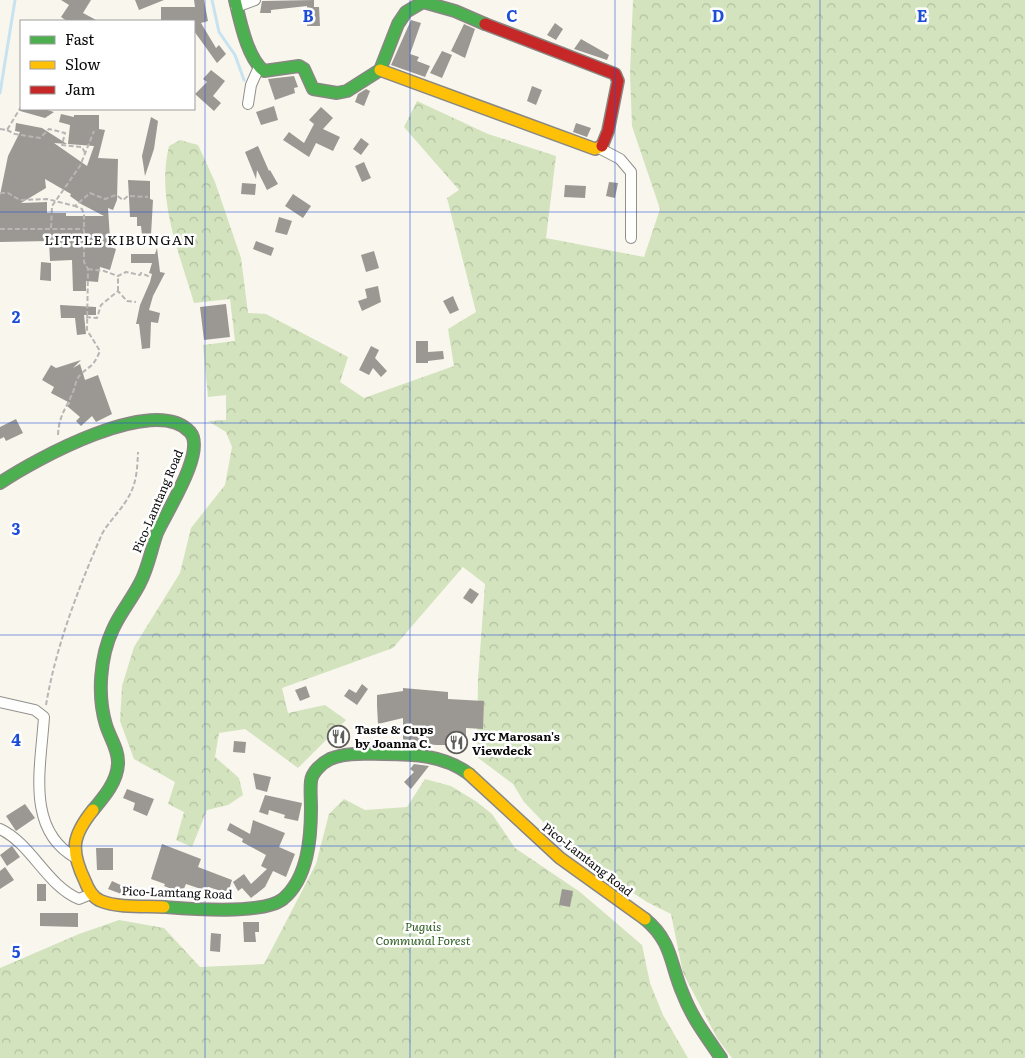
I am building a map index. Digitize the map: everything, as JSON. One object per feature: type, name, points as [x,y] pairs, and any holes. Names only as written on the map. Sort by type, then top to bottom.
[{"type":"main road","points":[[236,4],[243,33],[259,67],[264,71],[300,66],[304,69],[312,89],[337,93],[347,91],[380,70],[398,24],[406,12],[423,2],[455,11],[519,38],[615,74],[618,82],[608,132],[603,146],[599,148],[590,147],[380,70]]},
{"type":"main road","name":"Pico-Lamtang Road","points":[[0,483],[20,469],[61,448],[104,431],[136,422],[164,420],[183,425],[190,432],[194,441],[186,474],[148,557],[142,579],[110,635],[103,669],[101,700],[104,720],[116,750],[118,765],[110,788],[80,823],[75,840],[76,858],[91,894],[101,901],[170,908],[235,908],[274,905],[288,895],[299,880],[307,854],[311,780],[314,771],[322,763],[340,755],[399,753],[452,763],[478,778],[532,834],[648,921],[669,948],[682,993],[695,1020],[721,1058]]},
{"type":"street","points":[[236,4],[255,0]]},
{"type":"street","points":[[248,104],[250,85],[259,67]]},
{"type":"street","points":[[599,148],[620,158],[630,172],[631,238]]},
{"type":"street","points":[[0,702],[34,710],[44,717],[40,801],[42,818],[62,851],[76,858]]},
{"type":"street","points":[[0,829],[13,838],[65,893],[79,899],[91,894]]},
{"type":"path","points":[[7,130],[20,109]]},
{"type":"path","points":[[0,129],[15,134],[40,138],[48,129],[65,133],[62,145],[82,147],[86,156]]},
{"type":"path","points":[[51,228],[54,202],[86,156],[94,131]]},
{"type":"path","points":[[0,193],[8,193],[20,200],[47,199],[75,206],[82,209],[84,215],[84,262],[88,269],[87,330],[100,351],[94,365],[80,375],[74,384],[73,392],[60,414],[58,434],[61,448]]},
{"type":"path","points":[[75,206],[90,193],[105,199],[116,195],[123,200],[128,196],[148,197]]},
{"type":"path","points":[[0,229],[84,229]]},
{"type":"path","points":[[88,269],[104,271],[118,276],[126,272],[140,276],[141,273],[150,277]]},
{"type":"path","points":[[118,276],[118,291],[127,300],[136,302]]},
{"type":"path","points":[[86,317],[96,318],[101,305],[118,291]]},
{"type":"path","points":[[44,717],[53,667],[72,610],[103,532],[128,500],[137,481],[138,452]]},
{"type":"green space","points":[[633,0],[1025,0],[1025,1058],[732,1058],[717,1038],[683,973],[671,914],[647,902],[610,878],[551,830],[524,802],[513,784],[477,757],[478,679],[485,584],[463,567],[393,648],[282,688],[288,713],[325,705],[346,720],[298,768],[245,729],[219,733],[215,757],[239,778],[243,795],[228,805],[207,810],[192,847],[176,840],[184,812],[168,804],[175,782],[134,759],[120,721],[122,686],[134,647],[180,573],[191,528],[225,485],[232,447],[226,432],[208,421],[226,420],[226,395],[208,397],[203,345],[235,341],[230,299],[194,303],[176,245],[167,206],[165,186],[169,146],[180,140],[198,145],[215,182],[241,258],[248,313],[266,314],[348,357],[340,382],[364,398],[454,366],[448,329],[476,312],[447,198],[459,190],[404,127],[417,101],[488,134],[556,156],[546,238],[644,257],[660,209],[632,126],[630,73]]},
{"type":"green space","name":"Puguis Communal Forest","points":[[425,779],[451,786],[477,802],[492,814],[515,848],[580,892],[642,945],[650,983],[663,1015],[688,1058],[0,1058],[0,968],[79,934],[119,920],[164,928],[200,967],[264,964],[316,864],[329,814],[344,799],[365,810],[407,807]]},
{"type":"building","points":[[61,0],[91,0],[83,13],[96,20],[66,20],[61,17],[69,5]]},
{"type":"building","points":[[135,0],[164,0],[139,10]]},
{"type":"building","points":[[194,0],[204,0],[208,21],[201,23],[216,48],[219,45],[226,54],[217,63],[195,32],[195,20],[161,20],[161,7],[195,7]]},
{"type":"building","points":[[314,0],[314,7],[319,7],[320,26],[307,26],[307,6],[271,10],[271,13],[260,13],[262,1]]},
{"type":"building","points":[[411,20],[421,23],[410,54],[419,57],[417,61],[430,66],[425,77],[391,65]]},
{"type":"building","points":[[555,23],[563,29],[556,40],[547,35]]},
{"type":"building","points":[[464,24],[475,29],[465,58],[451,51]]},
{"type":"building","points":[[581,39],[609,55],[607,60],[574,49]]},
{"type":"building","points":[[442,51],[452,55],[442,78],[430,73]]},
{"type":"building","points":[[211,70],[225,81],[213,96],[221,103],[214,111],[195,94],[207,82],[203,79]]},
{"type":"building","points":[[294,76],[298,87],[294,88],[295,93],[275,100],[268,79]]},
{"type":"building","points":[[532,86],[542,90],[536,105],[527,101]]},
{"type":"building","points":[[366,89],[370,91],[364,106],[355,102],[358,94]]},
{"type":"building","points":[[274,106],[278,120],[261,125],[256,112]]},
{"type":"building","points":[[321,107],[333,118],[323,129],[340,137],[333,151],[316,143],[309,157],[283,140],[289,132],[304,143],[314,124],[309,120]]},
{"type":"building","points":[[47,110],[54,112],[45,118],[20,111]]},
{"type":"building","points":[[61,114],[74,117],[74,115],[99,115],[99,129],[105,130],[98,158],[118,159],[117,200],[113,210],[108,208],[110,239],[108,246],[116,249],[110,270],[100,267],[98,282],[86,281],[86,291],[73,291],[72,260],[50,261],[49,241],[0,242],[0,195],[8,156],[20,132],[15,131],[16,123],[42,128],[67,144],[54,143],[87,166],[94,146],[68,144],[70,125],[59,122]],"holes":[[[45,179],[71,194],[70,196],[81,204],[104,216],[66,216],[66,213],[47,213],[47,202],[21,203],[46,188]]]},
{"type":"building","points":[[151,117],[158,121],[154,149],[145,176],[142,156]]},
{"type":"building","points":[[576,123],[591,128],[587,137],[573,132]]},
{"type":"building","points":[[361,138],[369,144],[361,155],[353,149]]},
{"type":"building","points":[[258,146],[269,171],[278,184],[267,190],[257,170],[256,179],[245,152]]},
{"type":"building","points":[[364,162],[371,178],[362,182],[355,166]]},
{"type":"building","points":[[128,180],[150,181],[150,199],[153,200],[151,235],[142,235],[141,226],[137,226],[137,217],[130,217]]},
{"type":"building","points":[[609,182],[618,183],[615,198],[606,196]]},
{"type":"building","points":[[242,183],[256,184],[255,195],[241,194]]},
{"type":"building","points":[[565,185],[586,186],[585,198],[564,197]]},
{"type":"building","points":[[293,194],[311,206],[303,218],[285,206]]},
{"type":"building","points":[[279,217],[292,221],[287,235],[275,232]]},
{"type":"building","points":[[256,241],[274,248],[271,256],[253,249]]},
{"type":"building","points":[[157,248],[160,272],[165,273],[153,296],[149,310],[160,313],[158,323],[151,322],[150,348],[142,349],[139,324],[136,324],[140,305],[150,282],[152,274],[149,273],[152,263],[131,263],[131,254],[155,254]]},
{"type":"building","points":[[374,251],[379,268],[366,272],[361,255]]},
{"type":"building","points":[[41,262],[51,263],[51,281],[40,280]]},
{"type":"building","points":[[378,286],[381,302],[362,311],[358,301],[367,298],[365,289]]},
{"type":"building","points":[[453,296],[459,310],[450,314],[443,301]]},
{"type":"building","points":[[226,304],[230,337],[204,340],[200,307]]},
{"type":"building","points":[[60,305],[96,307],[96,315],[84,315],[86,334],[77,335],[75,318],[61,318]]},
{"type":"building","points":[[416,341],[428,341],[428,352],[443,351],[444,359],[428,361],[428,363],[416,363]]},
{"type":"building","points":[[371,346],[379,350],[375,358],[387,371],[381,377],[373,368],[369,375],[359,370]]},
{"type":"building","points":[[81,360],[73,368],[80,364],[85,380],[98,375],[112,414],[96,422],[92,416],[81,426],[76,421],[80,417],[67,406],[70,403],[51,393],[54,387],[42,380],[51,365],[56,368]]},
{"type":"building","points":[[16,419],[23,433],[6,441],[4,437],[0,439],[0,427]]},
{"type":"building","points":[[470,588],[479,594],[472,604],[463,598]]},
{"type":"building","points":[[362,684],[368,689],[357,705],[344,696],[349,689],[356,693]]},
{"type":"building","points":[[306,686],[310,697],[300,701],[295,690]]},
{"type":"building","points":[[403,688],[448,692],[448,699],[484,701],[483,729],[466,728],[466,745],[436,745],[403,741],[403,718],[378,724],[377,695],[403,691]]},
{"type":"building","points":[[234,741],[246,742],[245,753],[233,752]]},
{"type":"building","points":[[414,764],[429,766],[411,789],[404,782],[414,772],[410,769]]},
{"type":"building","points":[[253,773],[271,777],[267,792],[256,789]]},
{"type":"building","points":[[127,789],[154,799],[147,816],[133,810],[135,803],[123,798]]},
{"type":"building","points":[[265,795],[302,803],[298,821],[284,818],[285,815],[269,810],[268,815],[259,812]]},
{"type":"building","points":[[25,804],[35,818],[16,831],[6,816]]},
{"type":"building","points":[[253,820],[285,833],[279,847],[295,854],[286,877],[273,871],[265,887],[251,898],[242,888],[238,891],[233,882],[244,874],[251,884],[267,869],[261,866],[266,855],[242,842],[243,839],[227,830],[230,823],[250,834]]},
{"type":"building","points":[[162,844],[201,859],[198,867],[232,880],[228,893],[208,887],[207,891],[186,884],[182,893],[151,879]]},
{"type":"building","points":[[12,846],[20,857],[7,866],[0,855]]},
{"type":"building","points":[[96,848],[113,848],[113,870],[97,870]]},
{"type":"building","points":[[5,867],[14,880],[0,889],[0,871]]},
{"type":"building","points":[[112,881],[127,888],[124,895],[108,889]]},
{"type":"building","points":[[37,884],[46,884],[46,901],[37,901]]},
{"type":"building","points":[[562,889],[573,891],[570,907],[559,905]]},
{"type":"building","points":[[40,913],[78,913],[78,927],[40,926]]},
{"type":"building","points":[[243,922],[259,922],[259,932],[255,932],[256,942],[244,942]]},
{"type":"building","points":[[211,933],[221,934],[220,952],[210,951]]},
{"type":"waterway","points":[[0,93],[15,0]]},
{"type":"waterway","points":[[212,0],[219,32],[235,55],[244,80]]},
{"type":"traffic: fast","points":[[235,0],[249,48],[258,65],[264,71],[299,66],[304,69],[313,89],[337,93],[347,91],[380,70],[398,24],[406,12],[423,2],[455,11],[485,24]]},
{"type":"traffic: fast","points":[[0,483],[66,446],[123,425],[150,420],[173,422],[190,432],[194,441],[189,467],[157,533],[143,577],[116,623],[105,651],[101,676],[101,702],[106,725],[117,754],[118,764],[113,783],[93,810]]},
{"type":"traffic: fast","points":[[164,907],[208,910],[243,909],[273,904],[283,899],[298,880],[306,857],[309,844],[313,774],[330,759],[356,754],[417,755],[439,759],[469,774]]},
{"type":"traffic: fast","points":[[645,919],[661,936],[666,945],[687,1003],[700,1027],[721,1058]]},
{"type":"traffic: slow","points":[[380,70],[595,149],[602,146]]},
{"type":"traffic: slow","points":[[469,774],[560,858],[645,919]]},
{"type":"traffic: slow","points":[[93,810],[77,836],[75,852],[80,870],[91,893],[101,901],[116,905],[164,907]]},
{"type":"traffic: jam","points":[[485,24],[615,74],[618,81],[608,131],[602,146]]},
{"type":"place","name":"Taste & Cups by Joanna C.","points":[[339,736]]},
{"type":"place","name":"JYC Marosan's Viewdeck","points":[[456,743]]},
{"type":"district","name":"LITTLE KIBUNGAN","points":[[120,239]]}]
